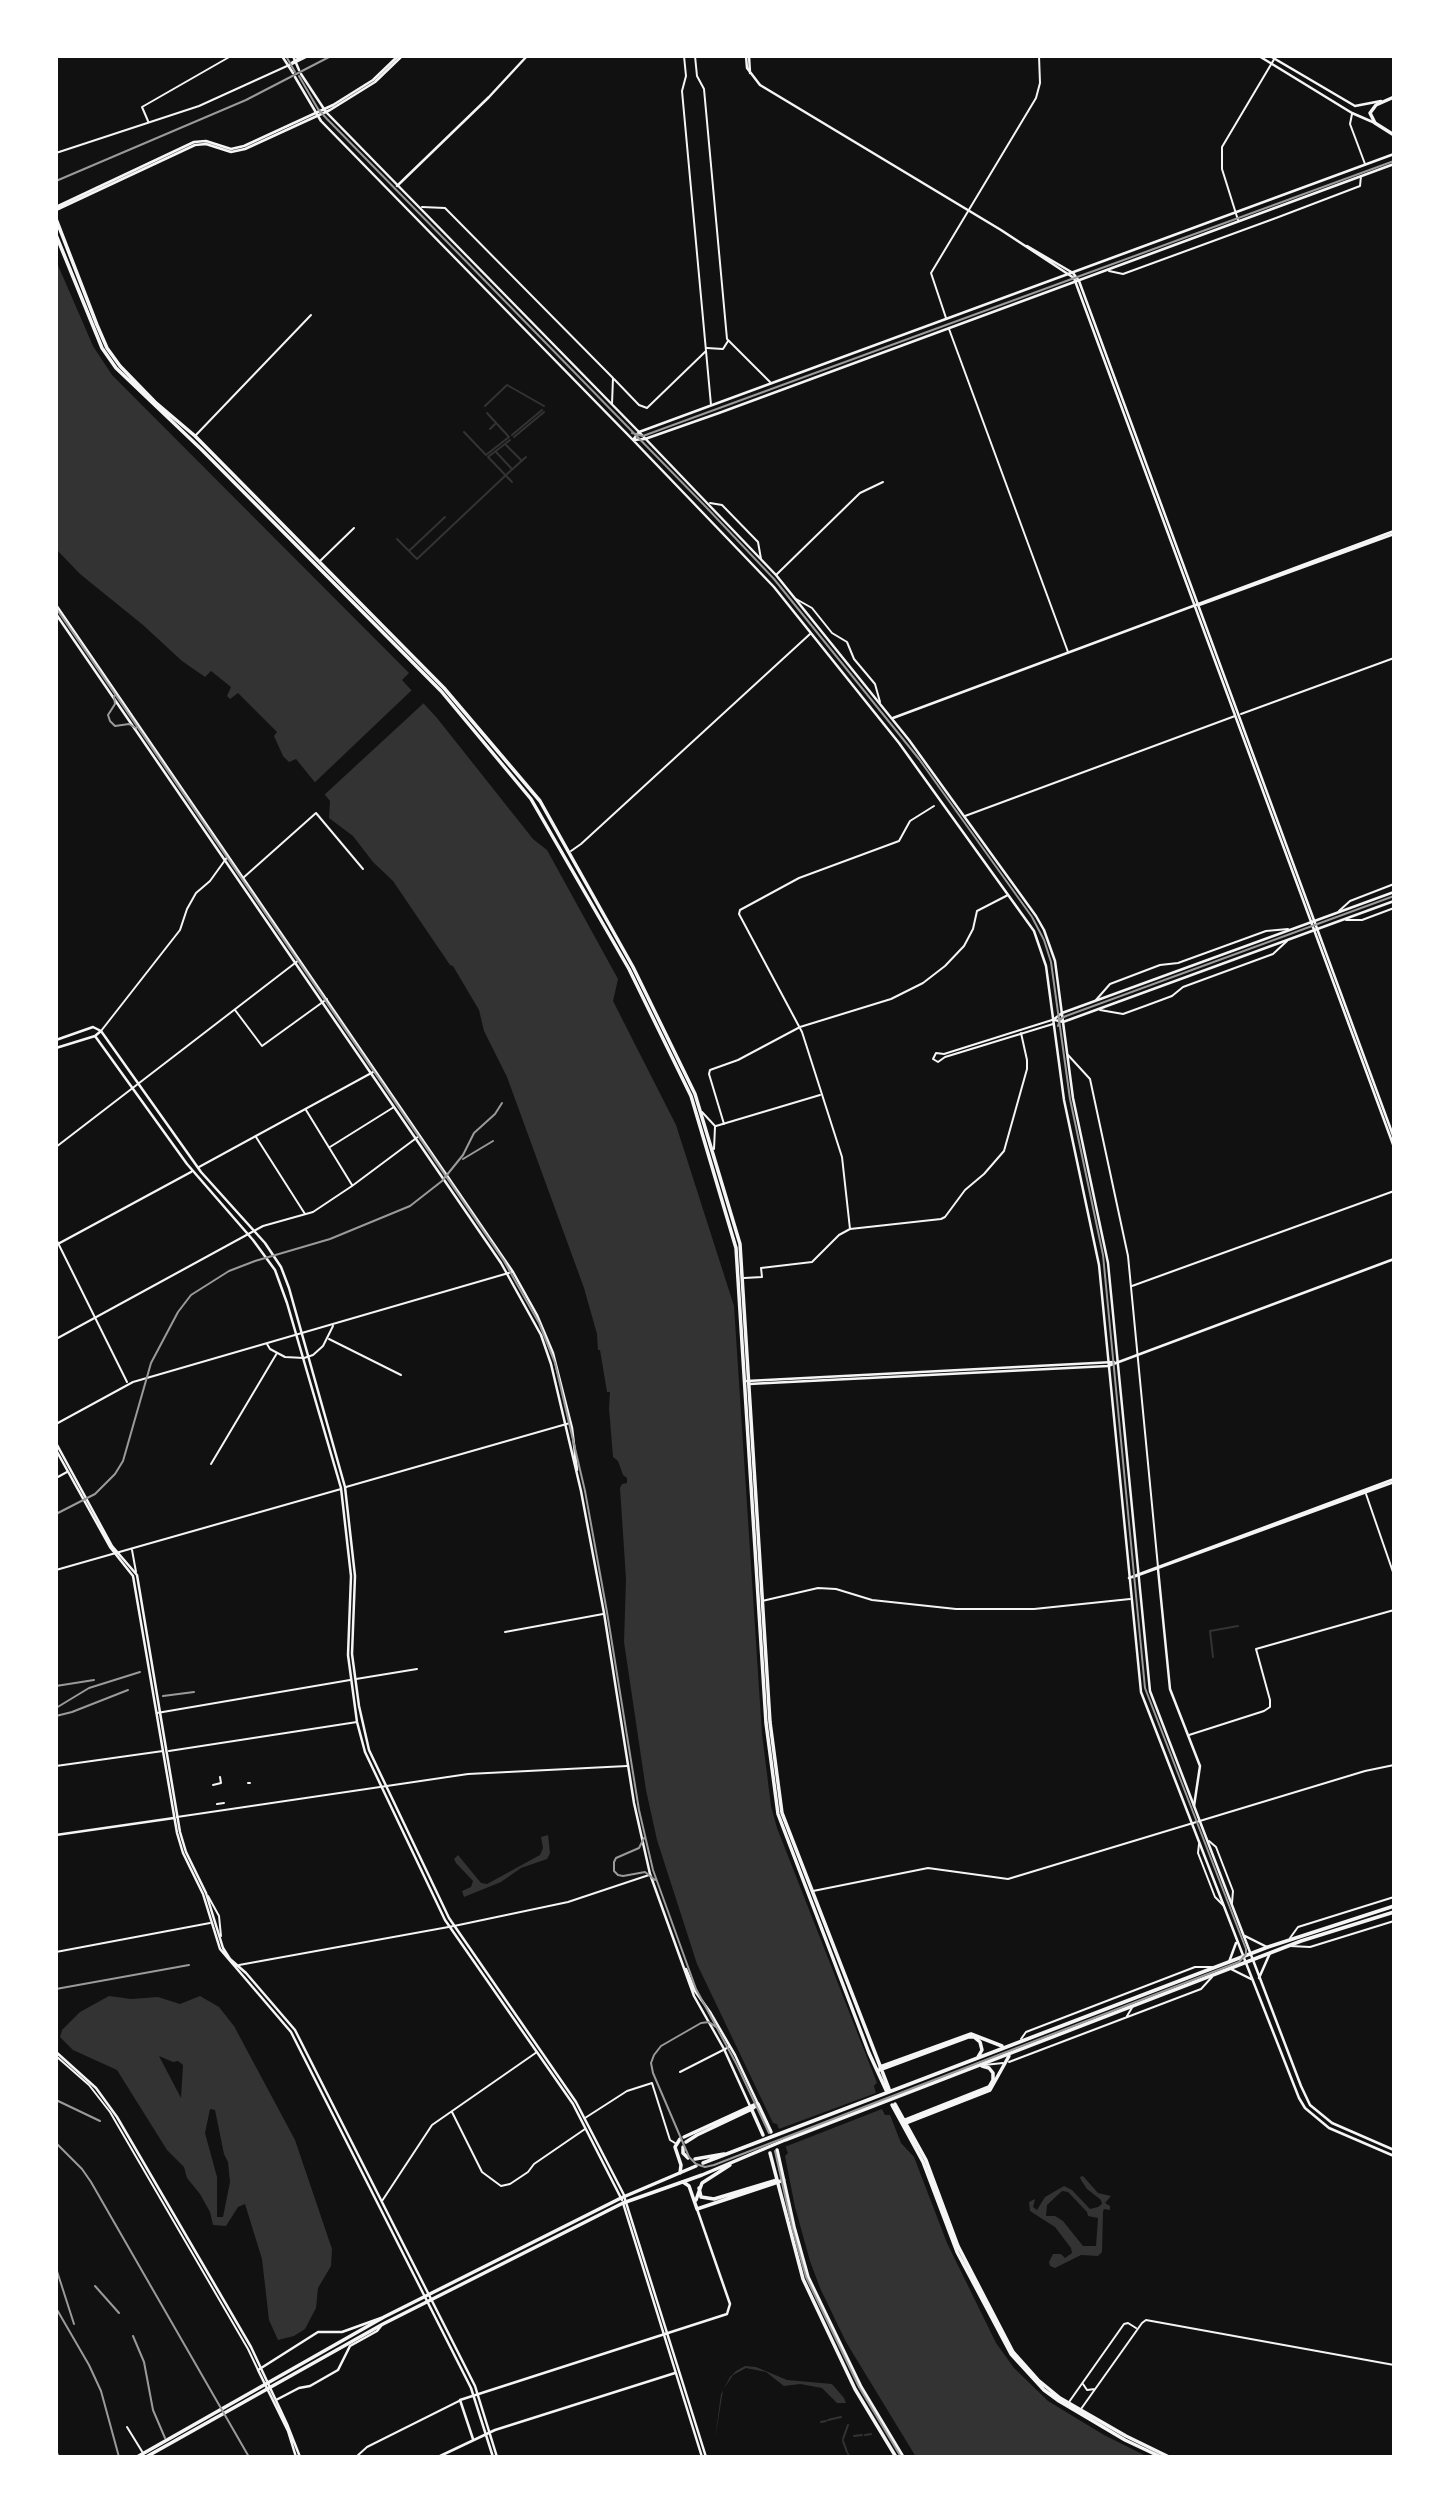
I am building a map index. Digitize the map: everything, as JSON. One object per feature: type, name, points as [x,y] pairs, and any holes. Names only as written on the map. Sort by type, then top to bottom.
[{"type":"main road","points":[[282,56],[316,115],[761,573],[899,743],[1034,931],[1043,955],[1068,1123],[1099,1265],[1141,1692],[1299,2098],[1305,2108],[1329,2128],[1394,2156]]},
{"type":"main road","points":[[288,66],[302,56]]},
{"type":"main road","points":[[295,60],[309,56]]},
{"type":"main road","points":[[56,208],[194,142],[206,141],[227,148],[240,148],[316,115],[375,82],[400,56]]},
{"type":"main road","points":[[397,186],[489,97],[527,56]]},
{"type":"main road","points":[[747,56],[750,73],[760,85],[1021,243],[1032,253],[1071,273],[1077,281],[1393,1136],[1394,1147]]},
{"type":"main road","points":[[1259,56],[1352,113],[1394,135]]},
{"type":"main road","points":[[1273,57],[1355,106],[1394,97]]},
{"type":"main road","points":[[295,60],[300,73],[325,111],[776,575],[880,704],[1044,930],[1055,961],[1077,1121],[1108,1263],[1150,1690],[1304,2096],[1310,2105],[1332,2123],[1394,2150]]},
{"type":"main road","points":[[1375,123],[1371,111],[1381,101]]},
{"type":"main road","points":[[633,440],[639,432],[1394,154]]},
{"type":"main road","points":[[633,440],[645,439],[1394,164]]},
{"type":"main road","points":[[56,219],[97,325],[114,358],[155,402],[195,436],[320,561],[457,702],[540,801],[631,968],[699,1108],[738,1235],[743,1279],[747,1382]]},
{"type":"main road","points":[[56,235],[102,348],[116,368],[201,449],[458,709],[536,806],[631,968]]},
{"type":"main road","points":[[485,288],[491,282]]},
{"type":"main road","points":[[891,719],[1394,532]]},
{"type":"main road","points":[[56,605],[513,1272],[551,1346],[570,1422],[576,1471]]},
{"type":"main road","points":[[56,614],[508,1273],[530,1312],[547,1349],[576,1471],[604,1613],[635,1810],[650,1874],[694,1996],[724,2049],[763,2135]]},
{"type":"main road","points":[[1053,1022],[1062,1013],[1394,892]]},
{"type":"main road","points":[[1053,1022],[1063,1022],[1394,901]]},
{"type":"main road","points":[[56,1040],[93,1027],[101,1031],[198,1168],[254,1230],[281,1267],[343,1488],[355,1576],[351,1638],[353,1680],[363,1747],[452,1926],[583,2119],[623,2200],[704,2457]]},
{"type":"main road","points":[[56,1048],[95,1036],[101,1031]]},
{"type":"main road","points":[[95,1036],[193,1171],[266,1255],[275,1270],[299,1334]]},
{"type":"main road","points":[[693,1095],[736,1248],[771,1734],[782,1813],[879,2069]]},
{"type":"main road","points":[[57,1245],[198,1168]]},
{"type":"main road","points":[[266,1255],[273,1254]]},
{"type":"main road","points":[[747,1382],[1108,1364],[1394,1259]]},
{"type":"main road","points":[[275,1270],[281,1267]]},
{"type":"main road","points":[[56,1443],[69,1471]]},
{"type":"main road","points":[[56,1450],[116,1553],[134,1578],[179,1843],[203,1894],[220,1941],[236,1966]]},
{"type":"main road","points":[[1129,1578],[1394,1480]]},
{"type":"main road","points":[[116,1553],[136,1575],[158,1713]]},
{"type":"main road","points":[[1158,1568],[1170,1689],[1200,1766],[1194,1806]]},
{"type":"main road","points":[[762,1601],[767,1734],[779,1820],[887,2089]]},
{"type":"main road","points":[[56,1835],[176,1817]]},
{"type":"main road","points":[[176,1817],[186,1852],[206,1893],[220,1949],[292,2026],[475,2394],[495,2457]]},
{"type":"main road","points":[[703,2163],[1267,1947],[1394,1906]]},
{"type":"main road","points":[[623,2200],[734,2161],[1270,1953],[1394,1912]]},
{"type":"main road","points":[[1245,1936],[1267,1947]]},
{"type":"main road","points":[[1228,1962],[1236,1940]]},
{"type":"main road","points":[[1259,1978],[1270,1953]]},
{"type":"main road","points":[[684,1967],[695,1991],[730,2046],[771,2132]]},
{"type":"main road","points":[[1230,1969],[1253,1980]]},
{"type":"main road","points":[[879,2069],[971,2034],[1005,2047]]},
{"type":"main road","points":[[879,2069],[968,2037],[976,2039],[982,2045],[982,2052],[976,2058]]},
{"type":"main road","points":[[56,2054],[91,2083],[111,2108],[239,2326],[298,2457]]},
{"type":"main road","points":[[903,2123],[990,2090],[996,2084],[1010,2054]]},
{"type":"main road","points":[[903,2123],[989,2087],[993,2080],[992,2070],[980,2066]]},
{"type":"main road","points":[[680,2173],[676,2144],[682,2138],[758,2104]]},
{"type":"main road","points":[[894,2104],[923,2162],[957,2252],[1006,2347],[1044,2390],[1125,2440],[1161,2457]]},
{"type":"main road","points":[[688,2158],[682,2153],[685,2144],[751,2107]]},
{"type":"main road","points":[[583,2119],[623,2200]]},
{"type":"main road","points":[[903,2123],[922,2153],[958,2246],[1013,2353],[1046,2388],[1080,2412],[1169,2457]]},
{"type":"main road","points":[[777,2150],[808,2277],[861,2387],[903,2457]]},
{"type":"main road","points":[[770,2153],[793,2248],[807,2289],[855,2389],[896,2457]]},
{"type":"main road","points":[[695,2159],[726,2154]]},
{"type":"main road","points":[[695,2202],[699,2188],[708,2178],[734,2161]]},
{"type":"main road","points":[[274,2383],[362,2327],[428,2298],[696,2166]]},
{"type":"main road","points":[[697,2209],[784,2180]]},
{"type":"main road","points":[[473,2439],[460,2400],[729,2312],[730,2304],[695,2202],[689,2186],[681,2181]]},
{"type":"main road","points":[[695,2202],[697,2199],[717,2199],[778,2182]]},
{"type":"main road","points":[[699,2188],[703,2198]]},
{"type":"main road","points":[[137,2457],[428,2298]]},
{"type":"main road","points":[[275,2401],[338,2370],[351,2346],[377,2331],[383,2324]]},
{"type":"main road","points":[[259,2369],[318,2332],[342,2332],[362,2327]]},
{"type":"main road","points":[[438,2457],[488,2433],[677,2372]]},
{"type":"main road","points":[[145,2457],[253,2394]]},
{"type":"street","points":[[149,123],[142,107],[231,56]]},
{"type":"street","points":[[684,56],[686,76],[682,91],[711,406]]},
{"type":"street","points":[[695,56],[697,76],[704,89],[727,339],[727,346],[723,349],[706,349]]},
{"type":"street","points":[[946,319],[931,273],[1036,98],[1040,83],[1039,56]]},
{"type":"street","points":[[1238,221],[1222,169],[1222,147],[1273,57]]},
{"type":"street","points":[[56,153],[199,106],[288,66]]},
{"type":"street","points":[[1352,113],[1350,124],[1366,165]]},
{"type":"street","points":[[1108,270],[1123,274],[1269,220],[1360,186],[1361,176]]},
{"type":"street","points":[[417,207],[445,208],[643,408],[650,407],[706,349]]},
{"type":"street","points":[[195,436],[310,315]]},
{"type":"street","points":[[949,328],[1069,652]]},
{"type":"street","points":[[727,339],[771,383]]},
{"type":"street","points":[[612,405],[613,378]]},
{"type":"street","points":[[776,575],[855,497],[883,482]]},
{"type":"street","points":[[707,503],[722,505],[758,542],[761,560]]},
{"type":"street","points":[[320,561],[355,528]]},
{"type":"street","points":[[795,598],[812,608],[832,633],[847,642],[854,659],[875,684],[880,704]]},
{"type":"street","points":[[568,853],[587,839],[811,633]]},
{"type":"street","points":[[964,817],[1394,658]]},
{"type":"street","points":[[934,806],[938,796]]},
{"type":"street","points":[[850,1229],[842,1157],[800,1027],[738,914],[740,910],[799,878],[899,841],[910,821],[934,806],[945,807]]},
{"type":"street","points":[[240,880],[316,813],[363,869]]},
{"type":"street","points":[[101,1031],[180,930],[192,900],[229,855]]},
{"type":"street","points":[[1339,912],[1350,901],[1394,884]]},
{"type":"street","points":[[724,1124],[709,1072],[800,1027],[892,999],[923,983],[945,966],[964,946],[977,911],[1009,895]]},
{"type":"street","points":[[1341,920],[1362,920],[1394,908]]},
{"type":"street","points":[[1095,1001],[1110,984],[1160,965],[1178,963],[1266,931],[1292,929]]},
{"type":"street","points":[[1096,1009],[1118,1014],[1138,1009],[1172,996],[1183,987],[1273,954],[1289,939]]},
{"type":"street","points":[[56,1147],[300,959]]},
{"type":"street","points":[[235,1009],[262,1045],[327,999]]},
{"type":"street","points":[[1053,1022],[945,1057],[938,1062],[933,1059],[936,1053],[944,1054],[1053,1022]]},
{"type":"street","points":[[743,1279],[762,1277],[761,1268],[812,1262],[839,1235],[850,1229],[943,1219],[965,1190],[988,1170],[1004,1151],[1026,1077],[1027,1060],[1021,1033]]},
{"type":"street","points":[[1067,1055],[1090,1079],[1128,1256],[1158,1568]]},
{"type":"street","points":[[198,1168],[376,1070]]},
{"type":"street","points":[[716,1126],[821,1095]]},
{"type":"street","points":[[329,1148],[394,1107]]},
{"type":"street","points":[[699,1108],[716,1126]]},
{"type":"street","points":[[306,1110],[352,1186]]},
{"type":"street","points":[[714,1157],[713,1138],[716,1126]]},
{"type":"street","points":[[56,1339],[254,1230],[269,1223],[306,1215],[352,1186],[420,1135]]},
{"type":"street","points":[[256,1137],[306,1215]]},
{"type":"street","points":[[1131,1286],[1394,1191]]},
{"type":"street","points":[[56,1239],[128,1384]]},
{"type":"street","points":[[56,1424],[128,1384],[513,1272]]},
{"type":"street","points":[[267,1345],[290,1359],[306,1358],[320,1350],[328,1338],[332,1324]]},
{"type":"street","points":[[328,1338],[401,1375]]},
{"type":"street","points":[[211,1464],[277,1353]]},
{"type":"street","points":[[56,1570],[570,1422]]},
{"type":"street","points":[[56,1478],[69,1471]]},
{"type":"street","points":[[1365,1491],[1394,1575]]},
{"type":"street","points":[[132,1549],[136,1575]]},
{"type":"street","points":[[762,1601],[818,1588],[836,1589],[872,1600],[968,1609],[1034,1609],[1131,1599]]},
{"type":"street","points":[[1188,1735],[1268,1710],[1270,1700],[1256,1649],[1394,1610]]},
{"type":"street","points":[[505,1632],[604,1613]]},
{"type":"street","points":[[158,1713],[417,1669]]},
{"type":"street","points":[[56,1766],[359,1721]]},
{"type":"street","points":[[812,1892],[928,1868],[1008,1879],[1365,1771],[1394,1765]]},
{"type":"street","points":[[176,1817],[480,1773],[628,1766]]},
{"type":"street","points":[[213,1785],[221,1783],[220,1777]]},
{"type":"street","points":[[217,1804],[224,1803]]},
{"type":"street","points":[[236,1966],[568,1902],[650,1874]]},
{"type":"street","points":[[206,1893],[219,1916],[220,1941]]},
{"type":"street","points":[[1290,1939],[1298,1927],[1394,1897]]},
{"type":"street","points":[[1289,1946],[1310,1947],[1394,1921]]},
{"type":"street","points":[[56,1952],[213,1922]]},
{"type":"street","points":[[1018,2042],[1026,2032],[1177,1973],[1196,1966],[1213,1968]]},
{"type":"street","points":[[980,2066],[1004,2063],[1201,1989],[1213,1975]]},
{"type":"street","points":[[1127,2017],[1133,2006]]},
{"type":"street","points":[[680,2072],[730,2046]]},
{"type":"street","points":[[381,2204],[430,2128],[539,2051]]},
{"type":"street","points":[[583,2119],[627,2091],[652,2083],[670,2140],[676,2144]]},
{"type":"street","points":[[451,2112],[482,2172],[498,2185],[510,2184],[528,2172],[534,2164],[586,2129]]},
{"type":"street","points":[[1080,2412],[1137,2329],[1144,2321],[1149,2320],[1394,2365]]},
{"type":"street","points":[[1068,2403],[1124,2325],[1128,2323],[1137,2329]]},
{"type":"street","points":[[1084,2382],[1087,2390],[1096,2389]]},
{"type":"street","points":[[356,2457],[367,2447],[460,2400]]},
{"type":"street","points":[[127,2427],[145,2457]]},
{"type":"shaded area","points":[[56,254],[57,263],[93,346],[112,375],[409,673],[402,680],[437,718],[533,839],[547,850],[618,979],[613,1001],[676,1125],[734,1306],[762,1734],[771,1806],[777,1828],[877,2083],[874,2086],[885,2115],[890,2115],[901,2143],[914,2157],[947,2243],[996,2343],[1014,2368],[1048,2401],[1104,2435],[1148,2457],[916,2457],[846,2342],[810,2261],[795,2207],[785,2156],[788,2153],[777,2124],[773,2123],[697,1964],[657,1840],[646,1790],[624,1642],[626,1579],[620,1488],[627,1483],[627,1478],[613,1457],[610,1392],[607,1392],[597,1334],[584,1288],[507,1077],[484,1031],[479,1010],[453,966],[393,881],[373,862],[353,836],[329,818],[330,801],[296,759],[289,762],[283,756],[274,736],[277,732],[238,693],[230,699],[227,696],[231,687],[211,671],[205,677],[182,661],[80,574],[56,549]]},
{"type":"shaded area","points":[[548,1835],[550,1853],[547,1859],[521,1868],[501,1882],[464,1897],[462,1891],[471,1887],[473,1881],[456,1863],[454,1859],[458,1855],[481,1883],[487,1884],[540,1855],[543,1848],[541,1837]]},
{"type":"shaded area","points":[[109,1996],[131,1999],[158,1997],[180,2004],[200,1996],[219,2007],[234,2026],[295,2140],[332,2249],[331,2266],[318,2288],[316,2308],[305,2329],[294,2336],[278,2340],[269,2320],[262,2259],[245,2204],[238,2207],[226,2226],[213,2225],[210,2212],[187,2178],[184,2167],[167,2150],[117,2070],[73,2050],[60,2037],[62,2030],[80,2012]],"holes":[[[159,2056],[183,2065],[181,2098]],[[210,2109],[215,2110],[228,2162],[230,2182],[223,2217],[217,2217],[217,2177],[205,2133]]]},
{"type":"shaded area","points":[[1083,2176],[1098,2193],[1111,2196],[1105,2203],[1110,2206],[1110,2210],[1104,2209],[1103,2212],[1102,2252],[1098,2256],[1081,2255],[1055,2268],[1050,2266],[1049,2262],[1053,2254],[1061,2254],[1065,2258],[1072,2253],[1071,2248],[1055,2227],[1030,2211],[1029,2202],[1035,2199],[1033,2207],[1037,2210],[1045,2197],[1064,2186],[1072,2190],[1090,2209],[1098,2207],[1102,2204],[1101,2200],[1087,2189],[1080,2177]],"holes":[[[1062,2191],[1068,2192],[1088,2216],[1098,2218],[1096,2246],[1083,2246],[1063,2221],[1055,2216],[1046,2216],[1047,2205]]]},
{"type":"shaded area","points":[[745,2366],[756,2367],[787,2380],[832,2384],[846,2403],[837,2403],[822,2388],[800,2384],[784,2386],[766,2372],[746,2368],[733,2375],[724,2389],[730,2377],[736,2371]]},
{"type":"shaded area","points":[[723,2390],[715,2439],[721,2394]]},
{"type":"pier","points":[[414,688],[426,701],[322,797],[312,785]]},
{"type":"pier","points":[[877,2083],[890,2115],[885,2115],[882,2109],[782,2148],[776,2130],[876,2093],[874,2086]]},
{"type":"waterway","points":[[485,406],[507,385],[544,406]]},
{"type":"waterway","points":[[512,435],[542,410]]},
{"type":"waterway","points":[[514,437],[544,412]]},
{"type":"waterway","points":[[464,432],[486,455],[509,437],[487,413]]},
{"type":"waterway","points":[[490,429],[495,424]]},
{"type":"waterway","points":[[510,440],[488,457],[512,482]]},
{"type":"waterway","points":[[505,444],[521,460]]},
{"type":"waterway","points":[[496,452],[511,468]]},
{"type":"waterway","points":[[507,474],[526,457]]},
{"type":"waterway","points":[[397,539],[417,559],[506,475]]},
{"type":"waterway","points":[[410,550],[445,517]]},
{"type":"waterway","points":[[1213,1657],[1210,1631],[1238,1626]]},
{"type":"waterway","points":[[828,2420],[841,2417]]},
{"type":"waterway","points":[[821,2422],[826,2421]]},
{"type":"waterway","points":[[843,2439],[848,2425]]},
{"type":"waterway","points":[[865,2435],[871,2434]]},
{"type":"waterway","points":[[854,2436],[862,2435]]},
{"type":"waterway","points":[[843,2441],[847,2452]]},
{"type":"tram line","points":[[286,56],[295,72]]},
{"type":"tram line","points":[[299,76],[327,119],[774,579],[919,759],[1032,917],[1044,940],[1051,962],[1070,1099],[1103,1255],[1145,1688],[1246,1954],[1239,1962],[705,2167],[696,2164],[689,2157],[651,2063],[661,2046],[701,2023],[709,2022],[716,2027]]},
{"type":"tram line","points":[[632,433],[643,436],[1394,161]]},
{"type":"tram line","points":[[56,608],[504,1261],[539,1323],[555,1363],[585,1491],[639,1810],[653,1870],[696,1989],[737,2065],[769,2133]]},
{"type":"tram line","points":[[114,696],[115,704],[108,715],[110,721],[115,726],[129,724],[136,728]]},
{"type":"tram line","points":[[1058,1026],[1060,1019],[1066,1016],[1394,896]]},
{"type":"tram line","points":[[644,1838],[639,1848],[616,1858],[614,1871],[623,1876],[645,1872],[655,1880]]},
{"type":"tram line","points":[[775,2151],[806,2277],[859,2387],[901,2457]]},
{"type":"railway","points":[[56,181],[246,100],[331,56]]},
{"type":"railway","points":[[56,1514],[95,1494],[115,1474],[123,1461],[151,1363],[178,1312],[191,1295],[229,1271],[330,1239],[410,1206],[442,1181],[463,1155],[474,1133],[495,1114],[502,1103]]},
{"type":"railway","points":[[463,1159],[493,1141]]},
{"type":"railway","points":[[56,1708],[89,1688],[140,1672]]},
{"type":"railway","points":[[56,1686],[94,1680]]},
{"type":"railway","points":[[56,1716],[128,1690]]},
{"type":"railway","points":[[163,1696],[194,1692]]},
{"type":"railway","points":[[56,1989],[189,1965]]},
{"type":"railway","points":[[56,2100],[100,2121]]},
{"type":"railway","points":[[56,2143],[91,2182],[249,2457]]},
{"type":"railway","points":[[56,2268],[74,2324]]},
{"type":"railway","points":[[95,2286],[119,2313]]},
{"type":"railway","points":[[56,2308],[101,2391],[119,2457]]},
{"type":"railway","points":[[133,2336],[144,2362],[153,2410],[165,2438]]},
{"type":"railway","points":[[56,2451],[59,2457]]}]
